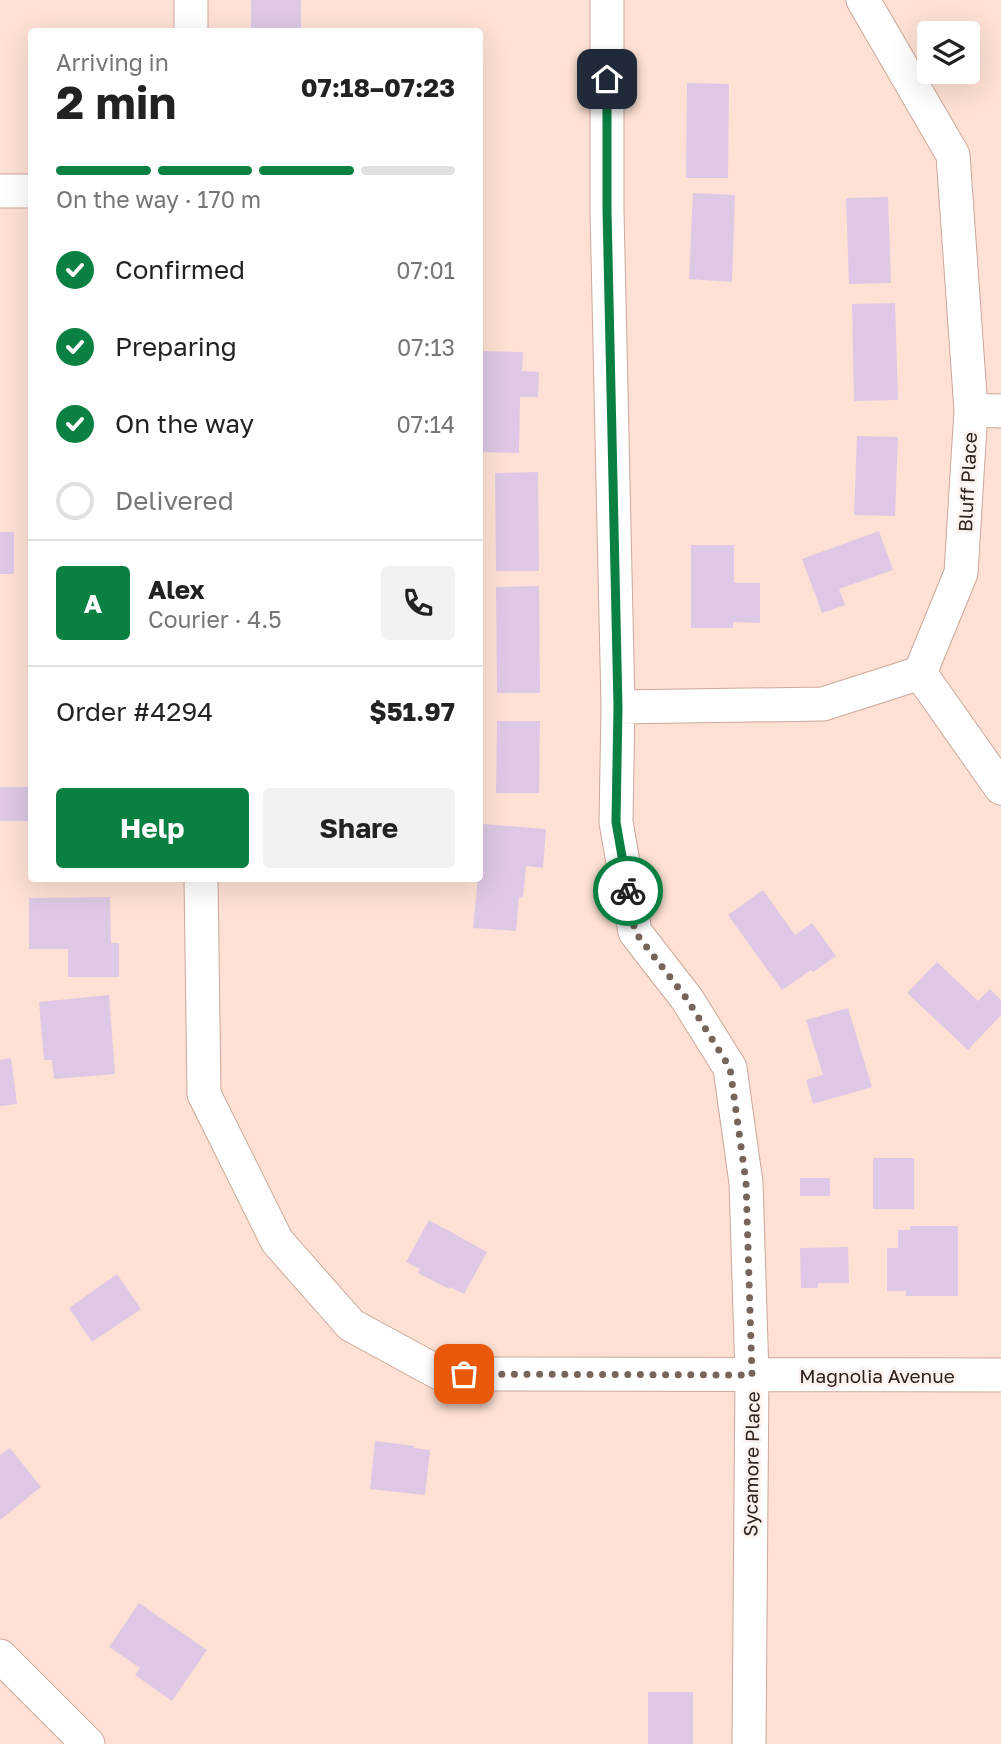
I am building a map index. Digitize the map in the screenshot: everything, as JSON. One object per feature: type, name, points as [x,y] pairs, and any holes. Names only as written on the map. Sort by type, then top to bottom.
[{"type":"street","points":[[191,0],[191,28]]},
{"type":"street","name":"Sycamore Place","points":[[607,0],[607,224],[618,707],[616,822],[635,932],[687,999],[730,1068],[746,1182],[752,1375],[749,1744]]},
{"type":"street","name":"Bluff Place","points":[[863,0],[953,155],[986,410],[961,573],[920,673]]},
{"type":"street","points":[[0,191],[28,191]]},
{"type":"street","points":[[618,707],[823,704],[920,673],[1001,788]]},
{"type":"street","name":"Magnolia Avenue","points":[[201,882],[204,1094],[277,1241],[351,1325],[441,1374],[1001,1375]]},
{"type":"street","points":[[0,1656],[88,1744]]},
{"type":"building","points":[[251,0],[301,0],[301,28],[251,28]]},
{"type":"building","points":[[687,83],[729,84],[728,178],[686,178]]},
{"type":"building","points":[[693,193],[735,195],[732,282],[689,279]]},
{"type":"building","points":[[888,197],[891,283],[849,284],[846,198]]},
{"type":"building","points":[[895,303],[898,400],[854,401],[852,304]]},
{"type":"building","points":[[483,351],[523,352],[522,371],[539,372],[538,397],[520,397],[519,453],[483,452]]},
{"type":"building","points":[[857,436],[898,437],[895,516],[854,515]]},
{"type":"building","points":[[538,472],[539,571],[496,571],[495,473]]},
{"type":"building","points":[[879,531],[893,570],[839,589],[845,605],[822,613],[802,559]]},
{"type":"building","points":[[0,532],[14,532],[14,574],[0,574]]},
{"type":"building","points":[[691,545],[734,545],[734,583],[760,583],[760,623],[733,622],[733,628],[691,628]]},
{"type":"building","points":[[539,586],[540,693],[497,693],[496,587]]},
{"type":"building","points":[[497,721],[540,721],[539,793],[496,793]]},
{"type":"building","points":[[0,787],[28,787],[28,821],[0,821]]},
{"type":"building","points":[[483,824],[546,829],[543,868],[526,866],[523,898],[519,897],[516,931],[473,928],[478,882],[483,882]]},
{"type":"building","points":[[763,890],[795,935],[812,923],[836,956],[782,990],[728,915]]},
{"type":"building","points":[[110,897],[111,943],[119,943],[119,977],[68,977],[68,949],[29,949],[29,898]]},
{"type":"building","points":[[937,962],[978,1001],[990,989],[1001,1000],[1001,1015],[968,1050],[907,993]]},
{"type":"building","points":[[109,995],[115,1074],[54,1079],[52,1060],[44,1060],[39,1002]]},
{"type":"building","points":[[848,1008],[872,1087],[813,1104],[806,1080],[823,1075],[806,1020]]},
{"type":"building","points":[[11,1058],[17,1104],[0,1106],[0,1060]]},
{"type":"building","points":[[873,1158],[914,1158],[914,1209],[873,1209]]},
{"type":"building","points":[[800,1178],[830,1178],[830,1196],[800,1196]]},
{"type":"building","points":[[429,1220],[487,1252],[464,1294],[418,1273],[420,1269],[406,1262]]},
{"type":"building","points":[[910,1226],[958,1226],[958,1296],[906,1296],[906,1291],[887,1291],[887,1248],[898,1248],[898,1230],[910,1230]]},
{"type":"building","points":[[848,1247],[849,1283],[818,1283],[818,1288],[801,1288],[800,1248]]},
{"type":"building","points":[[117,1274],[141,1309],[92,1342],[69,1308]]},
{"type":"building","points":[[375,1441],[430,1450],[425,1495],[370,1489]]},
{"type":"building","points":[[10,1448],[41,1487],[0,1520],[0,1455]]},
{"type":"building","points":[[139,1603],[207,1650],[172,1701],[135,1675],[140,1668],[109,1647]]},
{"type":"building","points":[[648,1692],[693,1692],[693,1744],[648,1744]]},
{"type":"way so far","points":[[464,1374],[752,1375],[746,1182],[730,1068],[687,999],[635,932],[628,891]]},
{"type":"route","points":[[607,79],[607,210],[618,707],[616,822],[628,891]]}]
